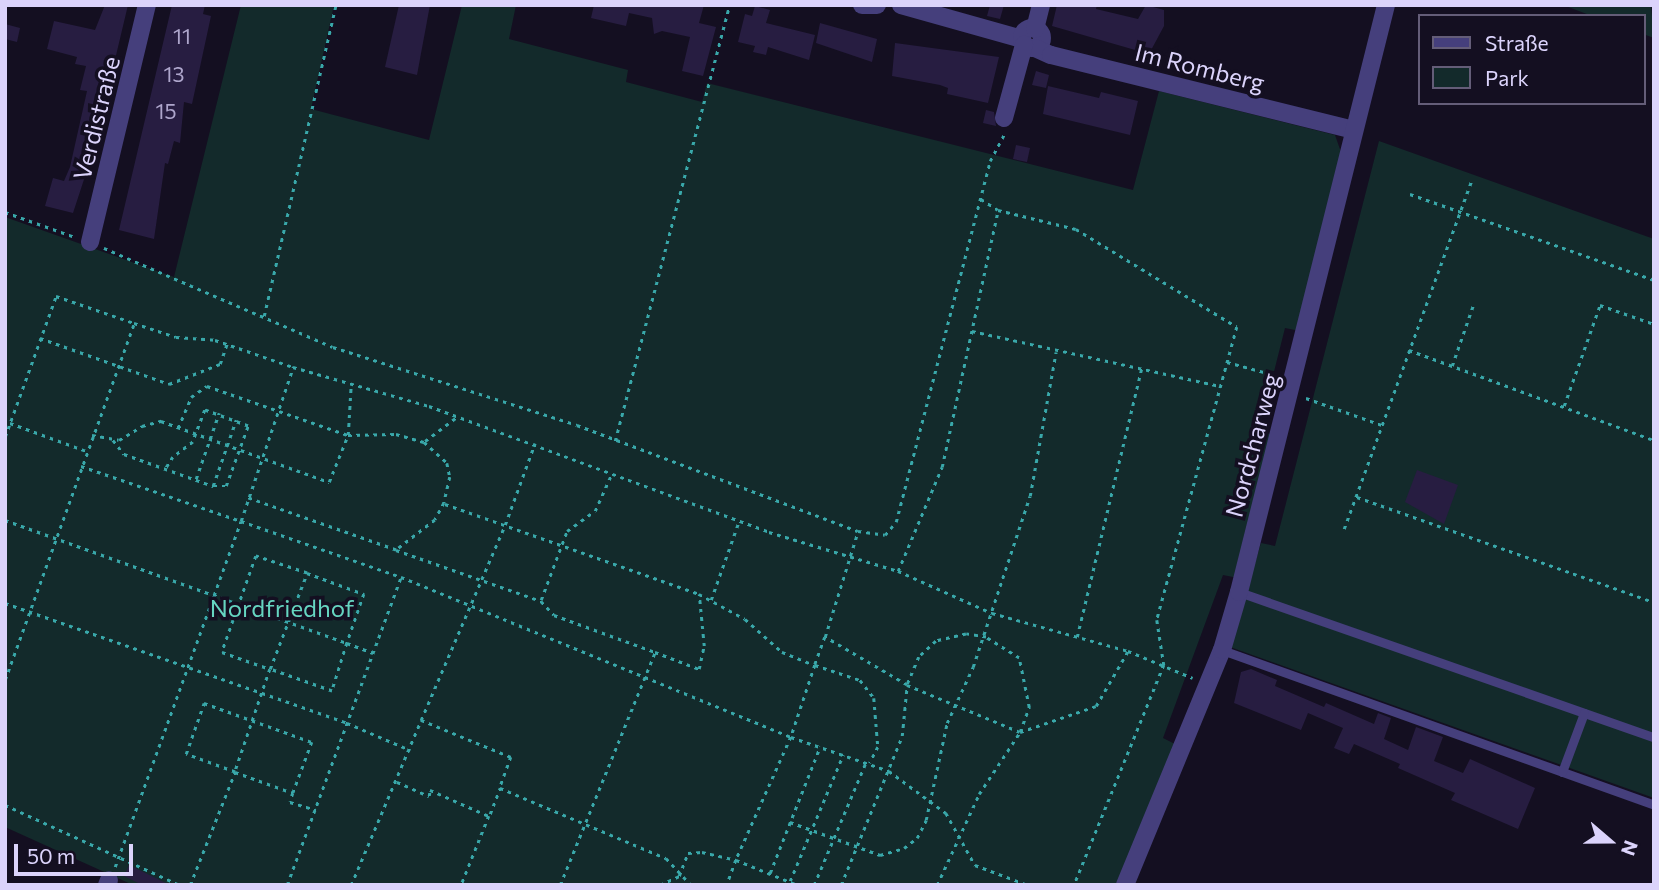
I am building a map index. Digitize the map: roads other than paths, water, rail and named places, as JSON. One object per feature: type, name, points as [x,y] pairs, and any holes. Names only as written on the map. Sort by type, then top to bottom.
[{"type":"street","name":"Verdistraße","points":[[90,242],[147,5]]},
{"type":"street","points":[[862,5],[877,5]]},
{"type":"street","name":"Im Romberg","points":[[901,5],[1354,130]]},
{"type":"street","points":[[1004,118],[1041,5]]},
{"type":"street","name":"Nordcharweg","points":[[1125,885],[1222,650],[1293,387],[1385,5]]},
{"type":"lane","points":[[1239,592],[1654,737]]},
{"type":"lane","points":[[1222,650],[1654,805]]},
{"type":"lane","points":[[1562,772],[1584,713]]},
{"type":"park label","name":"Nordfriedhof","points":[[282,608]]}]
